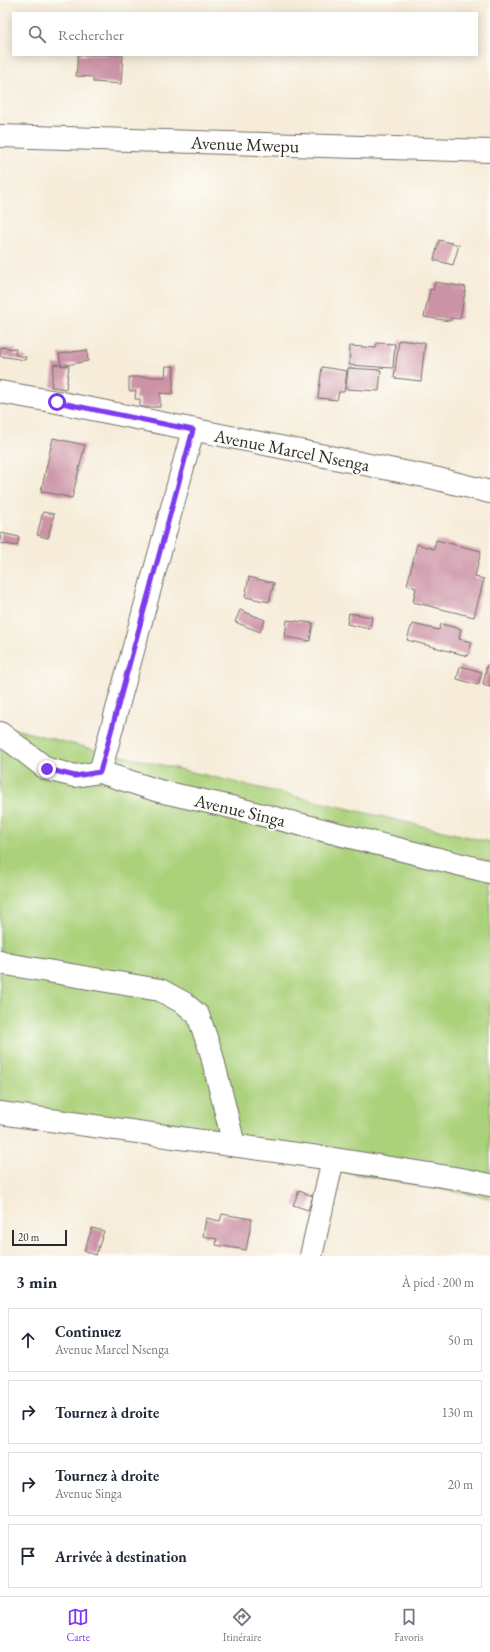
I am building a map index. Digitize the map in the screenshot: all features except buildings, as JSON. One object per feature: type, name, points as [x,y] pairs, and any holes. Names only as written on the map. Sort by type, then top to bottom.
[{"type":"street","name":"Avenue Mwepu","points":[[0,136],[490,152]]},
{"type":"street","name":"Avenue Marcel Nsenga","points":[[0,392],[434,478],[490,492]]},
{"type":"street","points":[[100,772],[193,430]]},
{"type":"street","name":"Avenue Singa","points":[[0,733],[47,769],[75,776],[100,772],[159,791],[231,807],[490,872]]},
{"type":"street","points":[[0,961],[6,964],[160,990],[184,1003],[198,1016],[211,1052],[234,1145]]},
{"type":"street","points":[[0,1113],[332,1159],[461,1179],[490,1185]]},
{"type":"street","points":[[311,1256],[332,1159]]},
{"type":"green space","points":[[0,725],[68,743],[490,842],[490,1198],[0,1110]]},
{"type":"route","points":[[47,769],[75,776],[100,772],[193,430],[57,402]]}]
